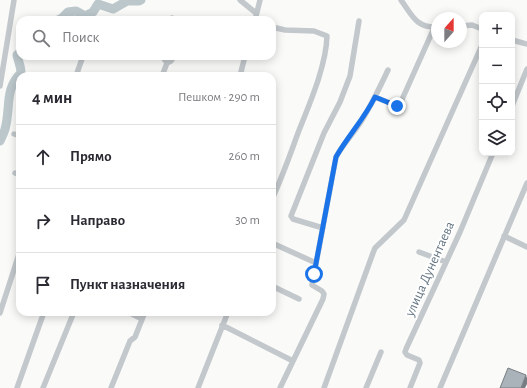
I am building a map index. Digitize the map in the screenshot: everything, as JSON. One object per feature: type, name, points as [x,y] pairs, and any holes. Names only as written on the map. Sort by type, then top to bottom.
[{"type":"street","points":[[0,86],[14,0]]},
{"type":"street","points":[[240,0],[256,13]]},
{"type":"street","points":[[256,16],[260,0]]},
{"type":"street","points":[[402,0],[418,23],[431,28]]},
{"type":"street","points":[[323,228],[293,219],[291,216],[324,133],[340,102],[350,76],[359,21]]},
{"type":"street","points":[[467,25],[472,25],[479,28]]},
{"type":"street","points":[[276,28],[314,32],[327,36],[327,46],[306,114],[276,189]]},
{"type":"street","points":[[375,97],[397,106],[400,104],[431,39]]},
{"type":"street","points":[[515,41],[527,44]]},
{"type":"street","points":[[324,388],[375,248],[404,220],[481,48]]},
{"type":"street","points":[[77,72],[82,60]]},
{"type":"street","points":[[164,72],[167,63],[172,60]]},
{"type":"street","points":[[241,72],[244,60]]},
{"type":"street","points":[[280,388],[323,299],[324,294],[322,291],[312,285],[336,157],[361,122],[388,70]]},
{"type":"street","points":[[515,99],[527,70]]},
{"type":"street","name":"улица Дунентаева","points":[[410,388],[420,363],[419,360],[405,352],[406,349],[446,262],[492,156]]},
{"type":"street","points":[[440,388],[527,183]]},
{"type":"street","points":[[504,236],[527,247]]},
{"type":"street","points":[[276,245],[316,263]]},
{"type":"street","points":[[419,252],[446,262]]},
{"type":"street","points":[[0,313],[16,263]]},
{"type":"street","points":[[276,288],[299,299]]},
{"type":"street","points":[[16,388],[43,316]]},
{"type":"street","points":[[43,388],[72,316]]},
{"type":"street","points":[[136,316],[142,319]]},
{"type":"street","points":[[111,388],[130,341],[135,337],[143,316]]},
{"type":"street","points":[[198,388],[226,316]]},
{"type":"street","points":[[222,325],[293,361]]},
{"type":"street","points":[[366,388],[382,352]]},
{"type":"building","points":[[508,368],[526,375],[521,388],[500,388]]},
{"type":"waterway","points":[[85,16],[93,12],[98,4],[113,9],[127,1],[141,0]]},
{"type":"waterway","points":[[64,16],[68,12],[76,11],[85,16]]},
{"type":"waterway","points":[[19,60],[21,72]]},
{"type":"waterway","points":[[0,141],[7,122],[10,92],[16,79]]},
{"type":"route","points":[[314,274],[336,157],[361,122],[375,97],[397,106]]}]
